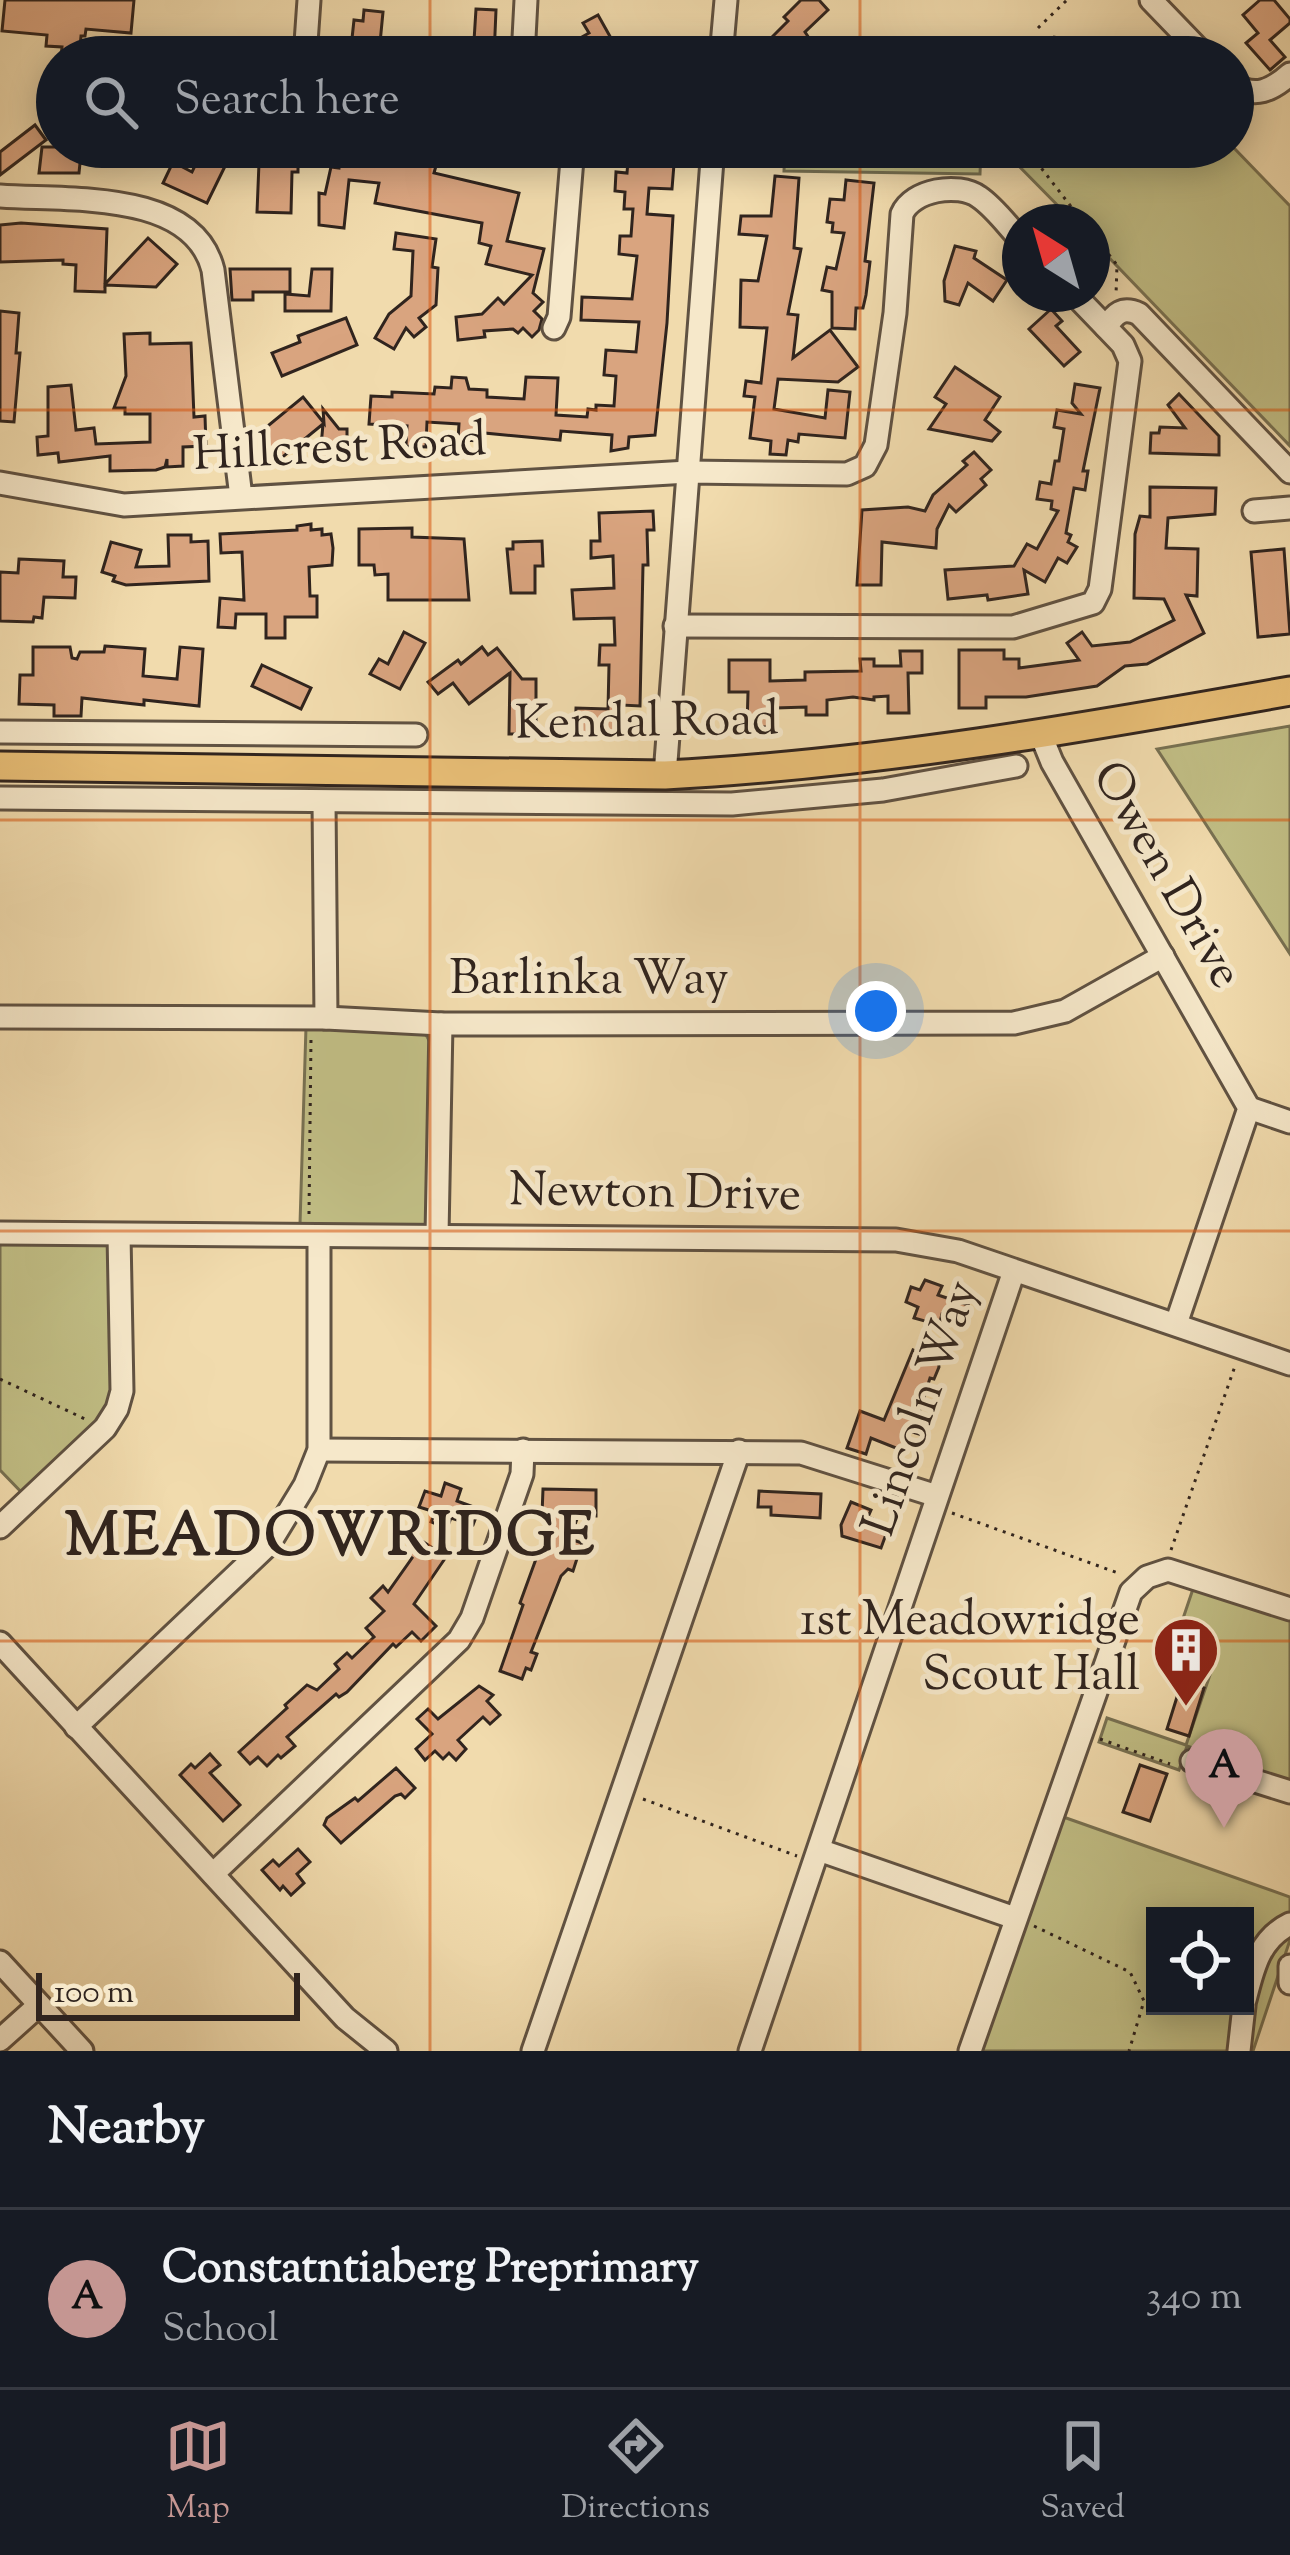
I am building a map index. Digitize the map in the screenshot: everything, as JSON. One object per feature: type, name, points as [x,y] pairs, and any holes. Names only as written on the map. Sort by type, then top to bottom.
[{"type":"main road","name":"Kendal Road","points":[[0,766],[665,775],[857,760],[1041,735],[1290,691]]},
{"type":"street","points":[[306,36],[309,0]]},
{"type":"street","points":[[524,36],[526,0]]},
{"type":"street","points":[[723,36],[726,0]]},
{"type":"street","points":[[1151,0],[1186,36]]},
{"type":"street","points":[[1254,91],[1267,91],[1290,74]]},
{"type":"street","points":[[554,328],[559,317],[571,168]]},
{"type":"street","points":[[665,775],[711,168]]},
{"type":"street","name":"Hillcrest Road","points":[[0,483],[113,505],[688,472],[847,474],[870,460],[876,445],[895,313],[902,214],[909,200],[923,192],[968,192],[980,197],[1002,220]]},
{"type":"street","points":[[0,196],[149,208],[182,223],[200,241],[213,270],[241,497]]},
{"type":"street","points":[[1111,320],[1124,310],[1138,314],[1290,472]]},
{"type":"street","points":[[675,626],[1013,627],[1093,603],[1100,589],[1130,368],[1111,320],[1100,312]]},
{"type":"street","points":[[1254,511],[1290,508]]},
{"type":"street","points":[[0,731],[416,735]]},
{"type":"street","name":"Owen Drive","points":[[1041,735],[1249,1108]]},
{"type":"street","points":[[0,798],[732,804],[883,790],[1016,766]]},
{"type":"street","points":[[319,1018],[324,802]]},
{"type":"street","name":"Barlinka Way","points":[[0,1017],[319,1018],[441,1024],[1014,1023],[1065,1011],[1163,956]]},
{"type":"street","points":[[437,1235],[441,1024]]},
{"type":"street","points":[[1176,1324],[1249,1108],[1290,1122]]},
{"type":"street","name":"Newton Drive","points":[[0,1233],[896,1240],[958,1251],[1290,1364]]},
{"type":"street","points":[[0,1527],[105,1428],[117,1409],[122,1391],[118,1234]]},
{"type":"street","points":[[76,1727],[269,1544],[305,1485],[319,1450],[314,1236]]},
{"type":"street","name":"Lincoln Way","points":[[750,2051],[1014,1270]]},
{"type":"street","points":[[319,1450],[802,1453],[935,1501]]},
{"type":"street","points":[[213,1874],[459,1640],[472,1618],[522,1474],[523,1450]]},
{"type":"street","points":[[533,2051],[739,1451]]},
{"type":"street","points":[[970,2051],[1131,1592],[1147,1578],[1168,1570],[1290,1609]]},
{"type":"street","points":[[0,1643],[346,2018],[386,2051]]},
{"type":"street","points":[[1192,1761],[1290,1792]]},
{"type":"street","points":[[817,1856],[1015,1918]]},
{"type":"street","points":[[1254,1968],[1272,1935],[1290,1924]]},
{"type":"street","points":[[0,1962],[82,2051]]},
{"type":"street","points":[[1290,1966],[1290,1983]]},
{"type":"street","points":[[0,2040],[39,2005]]},
{"type":"street","points":[[1239,2051],[1243,2015]]},
{"type":"path","points":[[1038,28],[1067,0]]},
{"type":"path","points":[[1041,168],[1069,204]]},
{"type":"path","points":[[1110,256],[1117,265],[1111,320]]},
{"type":"path","points":[[314,1236],[319,1018]]},
{"type":"path","points":[[935,1501],[1147,1578],[1172,1549],[1241,1348]]},
{"type":"path","points":[[0,1379],[105,1428]]},
{"type":"path","points":[[1082,1732],[1179,1766],[1192,1761]]},
{"type":"path","points":[[624,1793],[817,1856]]},
{"type":"path","points":[[1015,1918],[1130,1972],[1144,2001],[1129,2051]]},
{"type":"shaded area","points":[[784,168],[980,168],[980,174]]},
{"type":"shaded area","points":[[1021,168],[1253,168],[1290,206],[1290,446],[1110,259],[1110,204],[1056,204]]},
{"type":"shaded area","points":[[1290,726],[1290,954],[1157,749]]},
{"type":"shaded area","points":[[306,1027],[423,1029],[433,1048],[430,1221],[423,1225],[300,1224]]},
{"type":"shaded area","points":[[0,1233],[118,1235],[118,1398],[28,1499],[0,1470]]},
{"type":"shaded area","points":[[1194,1586],[1290,1619],[1290,1782],[1187,1746],[1179,1770],[1099,1742],[1107,1718],[1186,1745],[1212,1669],[1171,1654]]},
{"type":"shaded area","points":[[1052,1813],[1290,1897],[1290,1940],[1253,2051],[970,2051]]},
{"type":"building","points":[[5,0],[134,0],[131,33],[86,29],[85,36],[47,36],[2,31]]},
{"type":"building","points":[[801,0],[819,0],[828,10],[805,32],[808,36],[773,36],[788,21],[784,17]]},
{"type":"building","points":[[1260,0],[1274,0],[1290,19],[1270,40],[1285,57],[1270,70],[1254,52],[1258,33],[1243,15]]},
{"type":"building","points":[[476,9],[496,10],[495,36],[474,36]]},
{"type":"building","points":[[364,10],[383,12],[381,36],[352,36],[354,20],[363,21]]},
{"type":"building","points":[[598,15],[610,36],[584,36],[589,33],[583,23]]},
{"type":"building","points":[[35,125],[36,148],[0,175],[0,152]]},
{"type":"building","points":[[40,168],[80,168],[79,173],[39,173]]},
{"type":"building","points":[[170,168],[192,172],[194,168],[224,168],[207,203],[163,183]]},
{"type":"building","points":[[259,168],[298,168],[292,172],[291,213],[257,212]]},
{"type":"building","points":[[331,168],[435,168],[434,173],[519,193],[507,241],[544,249],[533,293],[543,302],[534,311],[542,319],[539,330],[532,337],[523,328],[518,333],[513,329],[484,331],[485,337],[458,340],[456,317],[482,314],[498,298],[504,304],[532,275],[486,264],[491,246],[479,243],[482,223],[375,203],[379,183],[349,180],[344,228],[319,225],[319,193],[325,194]]},
{"type":"building","points":[[627,168],[674,168],[672,189],[649,188],[647,214],[673,216],[655,435],[629,437],[628,448],[611,451],[612,435],[561,431],[560,440],[484,433],[484,441],[458,440],[459,424],[427,422],[426,447],[406,446],[407,426],[369,424],[371,396],[434,394],[435,387],[451,388],[452,377],[466,378],[469,389],[487,390],[487,397],[524,399],[526,377],[558,378],[556,415],[587,417],[588,409],[596,410],[596,405],[614,406],[616,376],[604,375],[606,350],[636,352],[639,322],[581,320],[582,297],[632,299],[637,256],[619,254],[620,236],[631,236],[633,209],[624,209],[625,192],[615,191],[616,172],[627,173]]},
{"type":"building","points":[[775,176],[799,178],[794,248],[801,249],[788,314],[798,315],[793,358],[830,330],[858,367],[838,382],[778,379],[774,409],[825,418],[828,390],[850,392],[845,438],[799,434],[798,442],[788,440],[786,455],[770,454],[771,441],[750,438],[755,397],[744,396],[746,381],[761,383],[767,328],[740,327],[741,280],[758,281],[767,236],[739,234],[741,216],[771,216]]},
{"type":"building","points":[[846,180],[874,183],[866,295],[863,308],[856,308],[855,329],[832,328],[832,292],[822,290],[827,267],[836,269],[844,233],[832,232],[833,223],[827,222],[830,199],[844,200]]},
{"type":"building","points":[[0,225],[107,229],[105,284],[148,238],[177,264],[156,287],[105,285],[105,292],[75,291],[76,265],[63,264],[63,260],[0,262]]},
{"type":"building","points":[[396,233],[436,239],[432,267],[438,268],[436,305],[419,318],[426,327],[414,337],[406,328],[394,349],[375,338],[389,314],[411,296],[413,251],[394,249]]},
{"type":"building","points":[[955,246],[976,251],[974,258],[1002,277],[1002,288],[993,301],[968,283],[959,305],[945,301],[944,281]]},
{"type":"building","points":[[230,269],[290,269],[290,292],[253,292],[253,300],[232,300]]},
{"type":"building","points":[[312,269],[332,269],[331,311],[285,311],[285,294],[309,296]]},
{"type":"building","points":[[0,311],[19,313],[14,422],[0,421]]},
{"type":"building","points":[[1054,312],[1062,321],[1056,326],[1080,352],[1064,366],[1029,329]]},
{"type":"building","points":[[346,318],[357,345],[282,376],[272,353],[300,342],[298,336]]},
{"type":"building","points":[[150,333],[150,344],[191,343],[194,417],[205,416],[206,446],[183,447],[183,466],[167,467],[167,459],[165,467],[156,470],[110,471],[110,456],[59,462],[58,453],[38,455],[37,437],[48,436],[48,387],[71,385],[76,430],[94,428],[96,444],[150,442],[150,414],[125,414],[125,408],[114,408],[126,376],[124,334]]},
{"type":"building","points":[[955,367],[1000,397],[985,420],[1000,432],[992,441],[929,429],[946,404],[935,397]]},
{"type":"building","points":[[1075,384],[1100,388],[1083,471],[1088,471],[1085,490],[1074,488],[1066,533],[1071,535],[1068,542],[1077,547],[1067,563],[1058,558],[1045,582],[1024,570],[1028,594],[948,599],[945,570],[1014,566],[1027,544],[1037,549],[1058,511],[1051,509],[1052,501],[1037,499],[1040,482],[1051,484],[1055,461],[1059,461],[1064,429],[1054,427],[1057,410],[1081,414],[1072,403]]},
{"type":"building","points":[[1179,394],[1219,436],[1219,455],[1150,453],[1151,433],[1159,433],[1160,427],[1185,428],[1168,405]]},
{"type":"building","points":[[303,397],[324,423],[323,409],[339,429],[347,429],[347,460],[320,458],[323,424],[279,460],[258,434]]},
{"type":"building","points":[[974,452],[991,470],[981,479],[986,485],[956,512],[949,505],[937,529],[936,548],[882,542],[881,585],[857,585],[862,510],[908,507],[925,511],[933,495],[967,465],[963,461]]},
{"type":"building","points":[[1150,487],[1216,488],[1215,514],[1168,518],[1166,548],[1198,549],[1197,596],[1186,595],[1204,633],[1147,664],[1125,666],[1097,686],[1026,697],[986,697],[986,708],[959,708],[959,650],[1004,650],[1004,659],[1019,659],[1019,668],[1079,660],[1067,643],[1082,632],[1092,646],[1130,642],[1174,620],[1164,599],[1134,598],[1135,534],[1140,516],[1150,517]]},
{"type":"building","points":[[653,511],[654,530],[647,530],[648,565],[643,565],[640,706],[622,705],[621,734],[575,733],[576,708],[608,709],[609,665],[599,665],[600,645],[615,645],[614,618],[574,619],[572,590],[614,588],[613,556],[591,558],[591,541],[600,541],[599,513]]},
{"type":"building","points":[[311,524],[311,530],[331,534],[333,548],[332,565],[309,567],[317,617],[285,617],[285,638],[266,638],[266,614],[236,614],[235,628],[218,627],[220,598],[244,600],[242,552],[221,553],[220,534],[297,530],[297,526]]},
{"type":"building","points":[[412,528],[412,537],[464,539],[469,600],[388,600],[388,574],[375,575],[374,565],[359,565],[359,529]]},
{"type":"building","points":[[168,535],[208,541],[209,581],[126,585],[102,572],[111,542],[141,550],[136,567],[169,566]]},
{"type":"building","points":[[542,541],[543,566],[535,566],[535,593],[511,593],[507,549],[513,549],[513,542]]},
{"type":"building","points":[[1284,549],[1290,634],[1258,637],[1251,552]]},
{"type":"building","points":[[19,559],[64,561],[63,577],[76,577],[75,598],[44,597],[42,618],[34,617],[33,622],[0,621],[0,572],[18,573]]},
{"type":"building","points":[[404,632],[425,643],[400,689],[370,674],[379,659],[388,664]]},
{"type":"building","points":[[105,646],[145,649],[143,676],[177,679],[180,647],[203,649],[199,706],[82,698],[81,716],[54,716],[54,705],[19,704],[20,675],[33,675],[33,647],[70,647],[72,658],[77,659],[80,652],[104,652]]},
{"type":"building","points":[[482,647],[488,655],[497,648],[522,679],[536,679],[536,734],[509,734],[510,673],[469,704],[453,683],[438,694],[428,682]]},
{"type":"building","points":[[900,651],[922,651],[922,673],[908,673],[909,713],[888,713],[888,696],[853,697],[827,700],[827,715],[806,715],[806,707],[776,708],[776,721],[770,721],[770,727],[747,727],[748,692],[729,692],[729,660],[770,660],[770,681],[805,680],[805,672],[861,671],[860,659],[874,659],[874,666],[901,666]]},
{"type":"building","points":[[262,665],[311,688],[301,709],[252,686]]},
{"type":"building","points":[[925,1280],[942,1286],[938,1295],[968,1305],[963,1322],[942,1314],[939,1325],[914,1318],[918,1307],[906,1302],[911,1287],[920,1290]]},
{"type":"building","points":[[913,1350],[938,1359],[939,1367],[934,1379],[930,1378],[918,1416],[928,1419],[922,1435],[909,1431],[901,1450],[871,1438],[866,1454],[847,1448],[860,1411],[884,1420]]},
{"type":"building","points":[[445,1483],[461,1489],[457,1501],[479,1509],[473,1525],[451,1518],[447,1528],[431,1522],[435,1512],[419,1507],[425,1491],[441,1496]]},
{"type":"building","points":[[543,1489],[596,1490],[596,1516],[578,1516],[570,1539],[582,1543],[573,1571],[568,1569],[561,1576],[531,1652],[537,1654],[531,1670],[526,1668],[522,1679],[500,1671],[552,1515],[542,1515]]},
{"type":"building","points":[[759,1491],[821,1494],[820,1518],[771,1515],[771,1507],[758,1507]]},
{"type":"building","points":[[851,1502],[871,1510],[868,1517],[889,1526],[881,1548],[842,1536],[841,1525]]},
{"type":"building","points":[[416,1537],[446,1557],[414,1604],[436,1626],[421,1641],[412,1632],[396,1647],[393,1644],[347,1692],[336,1694],[287,1737],[295,1746],[281,1758],[278,1755],[267,1766],[258,1757],[250,1764],[239,1752],[307,1685],[317,1690],[339,1669],[335,1664],[347,1653],[352,1658],[374,1637],[366,1628],[384,1611],[371,1598],[383,1586],[388,1592],[412,1558],[406,1553]]},
{"type":"building","name":"1st Meadowridge Scout Hall","points":[[1182,1681],[1204,1688],[1189,1736],[1167,1729]]},
{"type":"building","points":[[479,1686],[493,1695],[487,1701],[500,1715],[490,1724],[483,1717],[458,1740],[466,1749],[456,1760],[449,1753],[443,1759],[435,1751],[425,1760],[416,1749],[432,1734],[417,1719],[428,1709],[438,1719]]},
{"type":"building","points":[[210,1754],[220,1765],[210,1773],[240,1805],[223,1821],[180,1775]]},
{"type":"building","points":[[1140,1765],[1167,1774],[1150,1821],[1123,1812]]},
{"type":"building","points":[[396,1768],[415,1788],[405,1798],[395,1796],[341,1843],[324,1825],[327,1818],[355,1798],[358,1801]]},
{"type":"building","points":[[298,1849],[310,1862],[297,1874],[304,1883],[291,1895],[262,1870],[273,1860],[279,1866]]},
{"type":"place","name":"1st Meadowridge Scout Hall","points":[[1186,1709]]},
{"type":"place","name":"Constatntiaberg Preprimary","points":[[1224,1828]]},
{"type":"district","name":"MEADOWRIDGE","points":[[331,1539]]}]
